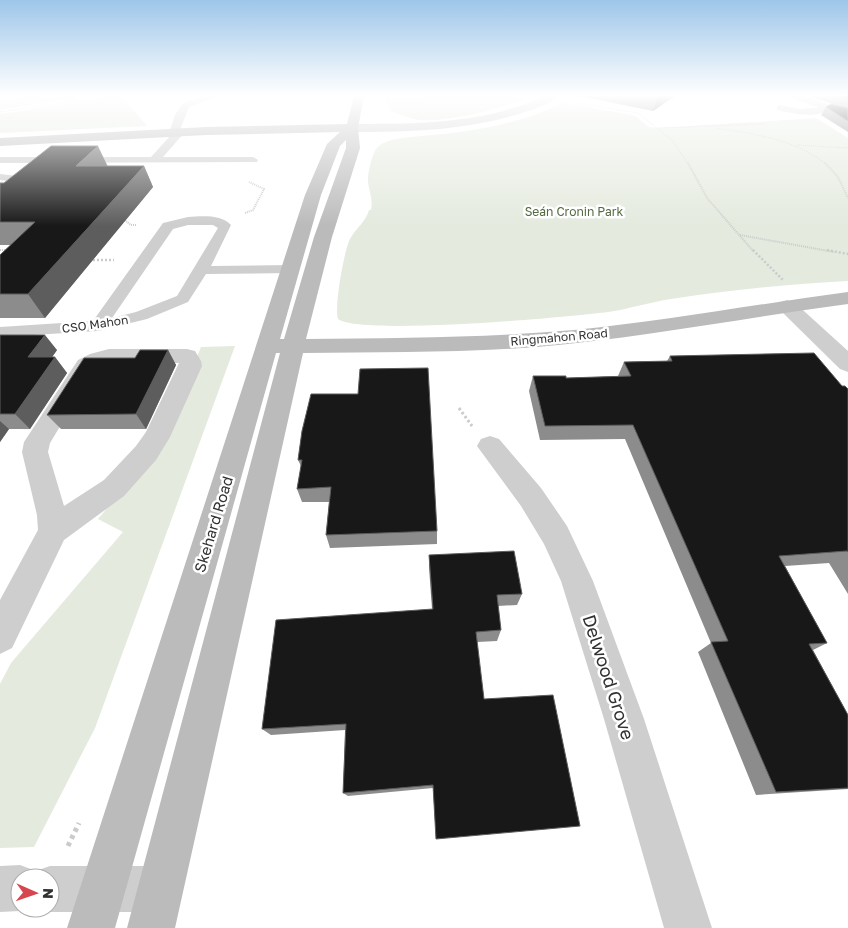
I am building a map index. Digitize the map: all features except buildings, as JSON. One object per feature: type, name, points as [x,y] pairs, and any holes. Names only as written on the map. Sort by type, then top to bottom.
[{"type":"street","points":[[0,142],[53,139]]},
{"type":"street","name":"Skehard Road","points":[[156,909],[280,346],[291,269],[314,190],[334,144],[339,139]]},
{"type":"street","name":"Skehard Road","points":[[97,909],[280,346],[323,237],[354,148],[353,139]]},
{"type":"street","points":[[303,179],[314,190]]},
{"type":"street","name":"Ringmahon Road","points":[[280,346],[456,345],[535,340],[627,331],[848,298]]},
{"type":"street","points":[[787,306],[848,364]]},
{"type":"street","points":[[0,636],[53,531],[114,488],[146,453],[157,436],[190,366],[190,361],[186,356],[110,356],[91,361],[86,365],[37,442],[35,452],[52,515],[53,531]]},
{"type":"street","name":"Delwood Grove","points":[[490,446],[530,496],[556,536],[577,581],[624,719],[688,928]]},
{"type":"street","points":[[60,893],[97,909],[156,909]]},
{"type":"lane","points":[[154,160],[172,139]]},
{"type":"lane","points":[[0,160],[253,160]]},
{"type":"lane","points":[[0,177],[17,179],[0,194]]},
{"type":"lane","name":"CSO Mahon","points":[[0,332],[98,326],[141,316],[183,299],[225,226],[216,222],[186,222],[168,226],[98,326]]},
{"type":"lane","points":[[200,270],[291,269]]},
{"type":"path","points":[[670,139],[680,149],[707,198],[760,260],[785,282]]},
{"type":"path","points":[[779,139],[794,144],[816,156],[829,166],[839,179],[848,198]]},
{"type":"path","points":[[794,144],[848,148]]},
{"type":"path","points":[[739,235],[848,254]]},
{"type":"path","points":[[0,250],[17,250]]},
{"type":"green space","name":"Seán Cronin Park","points":[[396,139],[848,139],[848,281],[737,290],[663,300],[608,312],[553,318],[423,326],[355,324],[338,319],[338,292],[345,255],[350,239],[369,210],[371,210],[368,182],[370,165],[376,149],[385,142]]},
{"type":"green space","points":[[235,346],[95,728],[34,847],[0,848],[0,684],[11,663],[123,532],[98,519],[162,443],[201,347]]}]
